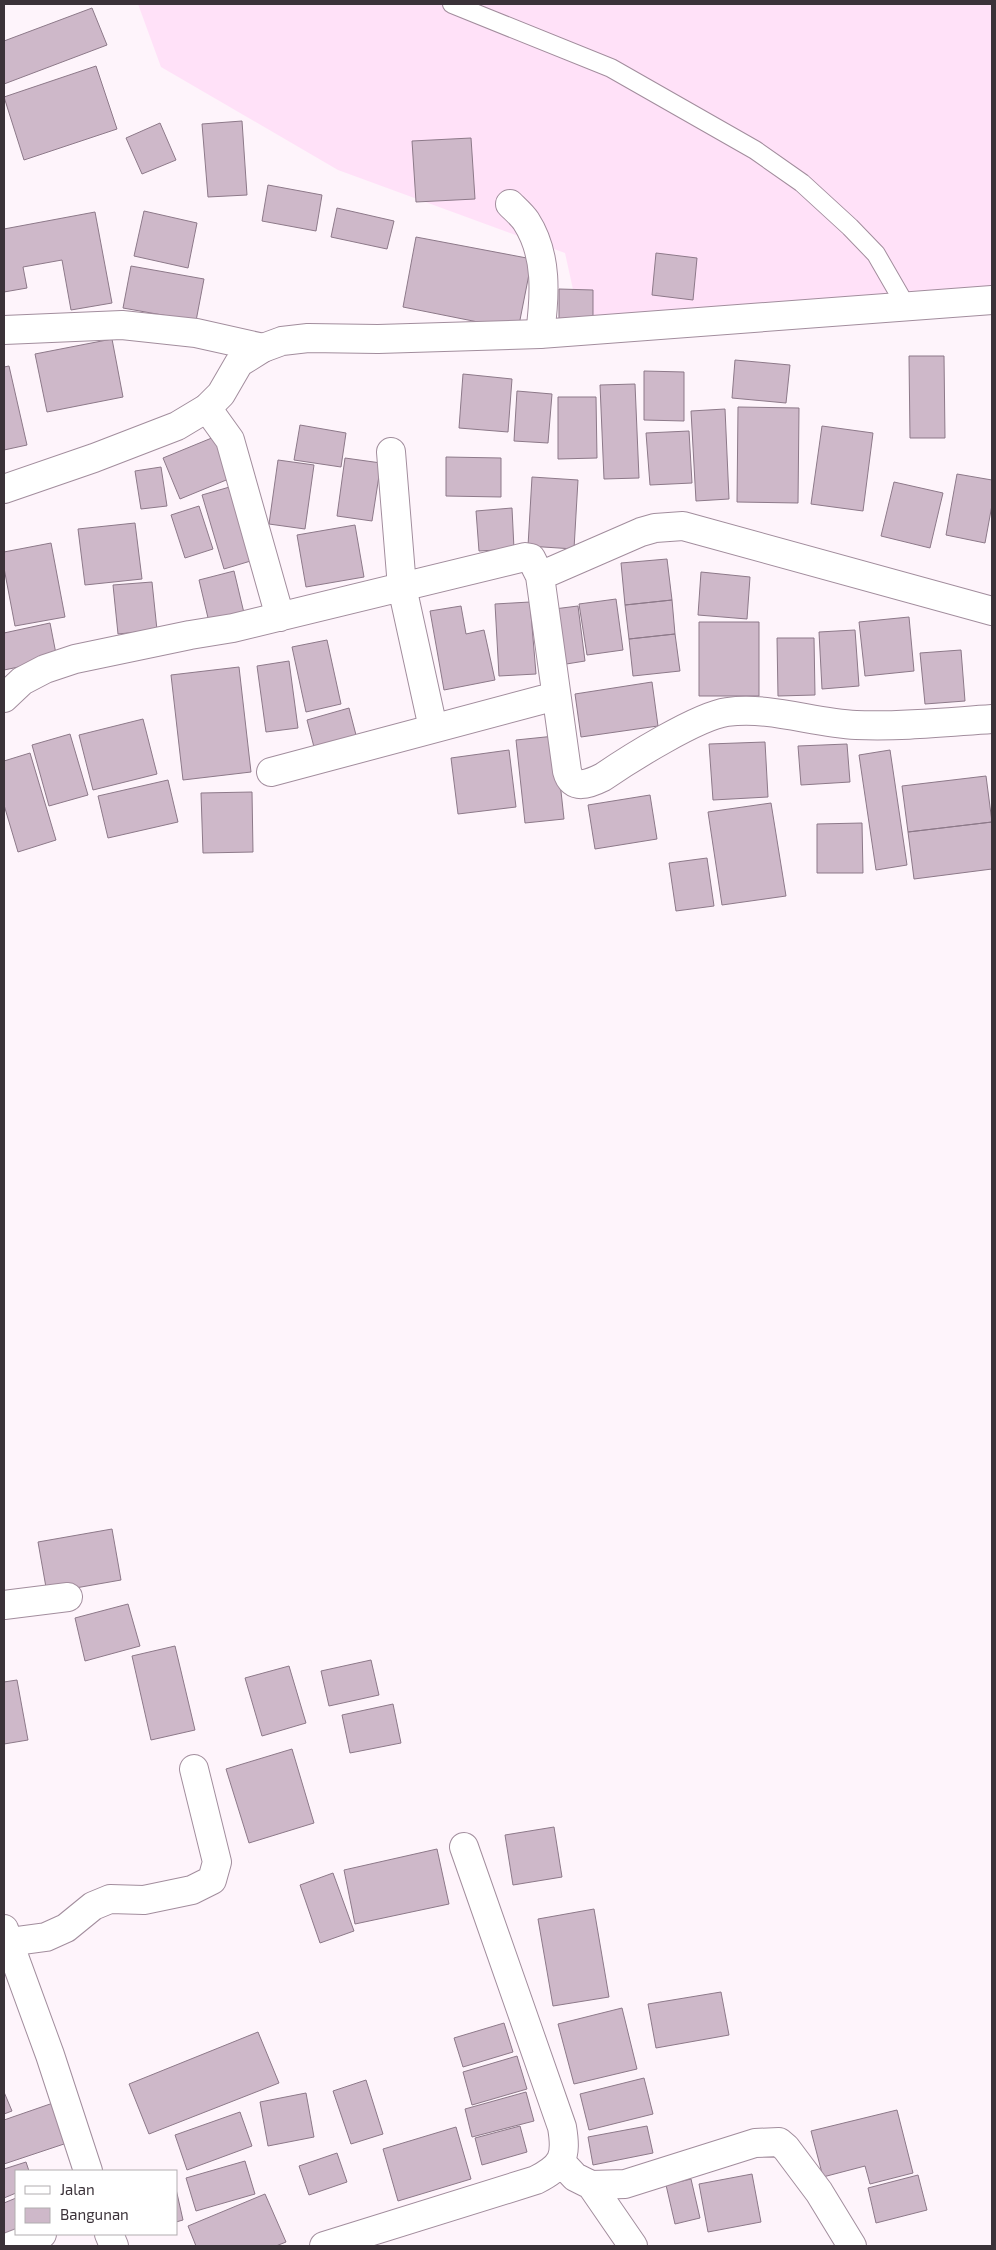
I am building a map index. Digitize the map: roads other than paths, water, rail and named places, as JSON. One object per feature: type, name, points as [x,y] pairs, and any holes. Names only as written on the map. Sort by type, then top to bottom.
[{"type":"street","points":[[510,204],[526,221],[542,263],[545,297],[540,334]]},
{"type":"street","points":[[4,489],[94,458],[177,426],[214,401],[240,363],[263,348],[282,341],[308,338],[540,334],[992,300]]},
{"type":"street","points":[[4,330],[122,325],[196,333],[263,348]]},
{"type":"street","points":[[214,401],[230,440],[280,617]]},
{"type":"street","points":[[391,452],[402,587],[433,728]]},
{"type":"street","points":[[540,576],[641,532],[655,528],[683,526],[992,611]]},
{"type":"street","points":[[4,698],[22,681],[45,669],[75,659],[233,628],[525,557],[530,558],[540,576],[568,776],[571,781],[582,785],[603,777],[695,723],[726,712],[762,712],[855,725],[914,724],[992,719]]},
{"type":"street","points":[[271,772],[556,696]]},
{"type":"street","points":[[4,1605],[68,1597]]},
{"type":"street","points":[[88,2170],[50,2055],[6,1936],[46,1937],[66,1928],[93,1906],[110,1900],[144,1900],[192,1890],[212,1880],[217,1862],[194,1768]]},
{"type":"street","points":[[324,2246],[536,2180],[552,2172],[561,2162],[565,2145],[562,2127],[464,1846]]},
{"type":"street","points":[[561,2162],[575,2177],[591,2185],[625,2184],[756,2143],[779,2142],[786,2148],[819,2192],[852,2246]]},
{"type":"street","points":[[591,2185],[633,2246]]},
{"type":"street","points":[[11,2246],[39,2235]]},
{"type":"lane","points":[[452,4],[611,68],[755,150],[802,183],[850,227],[876,254],[906,306]]}]
